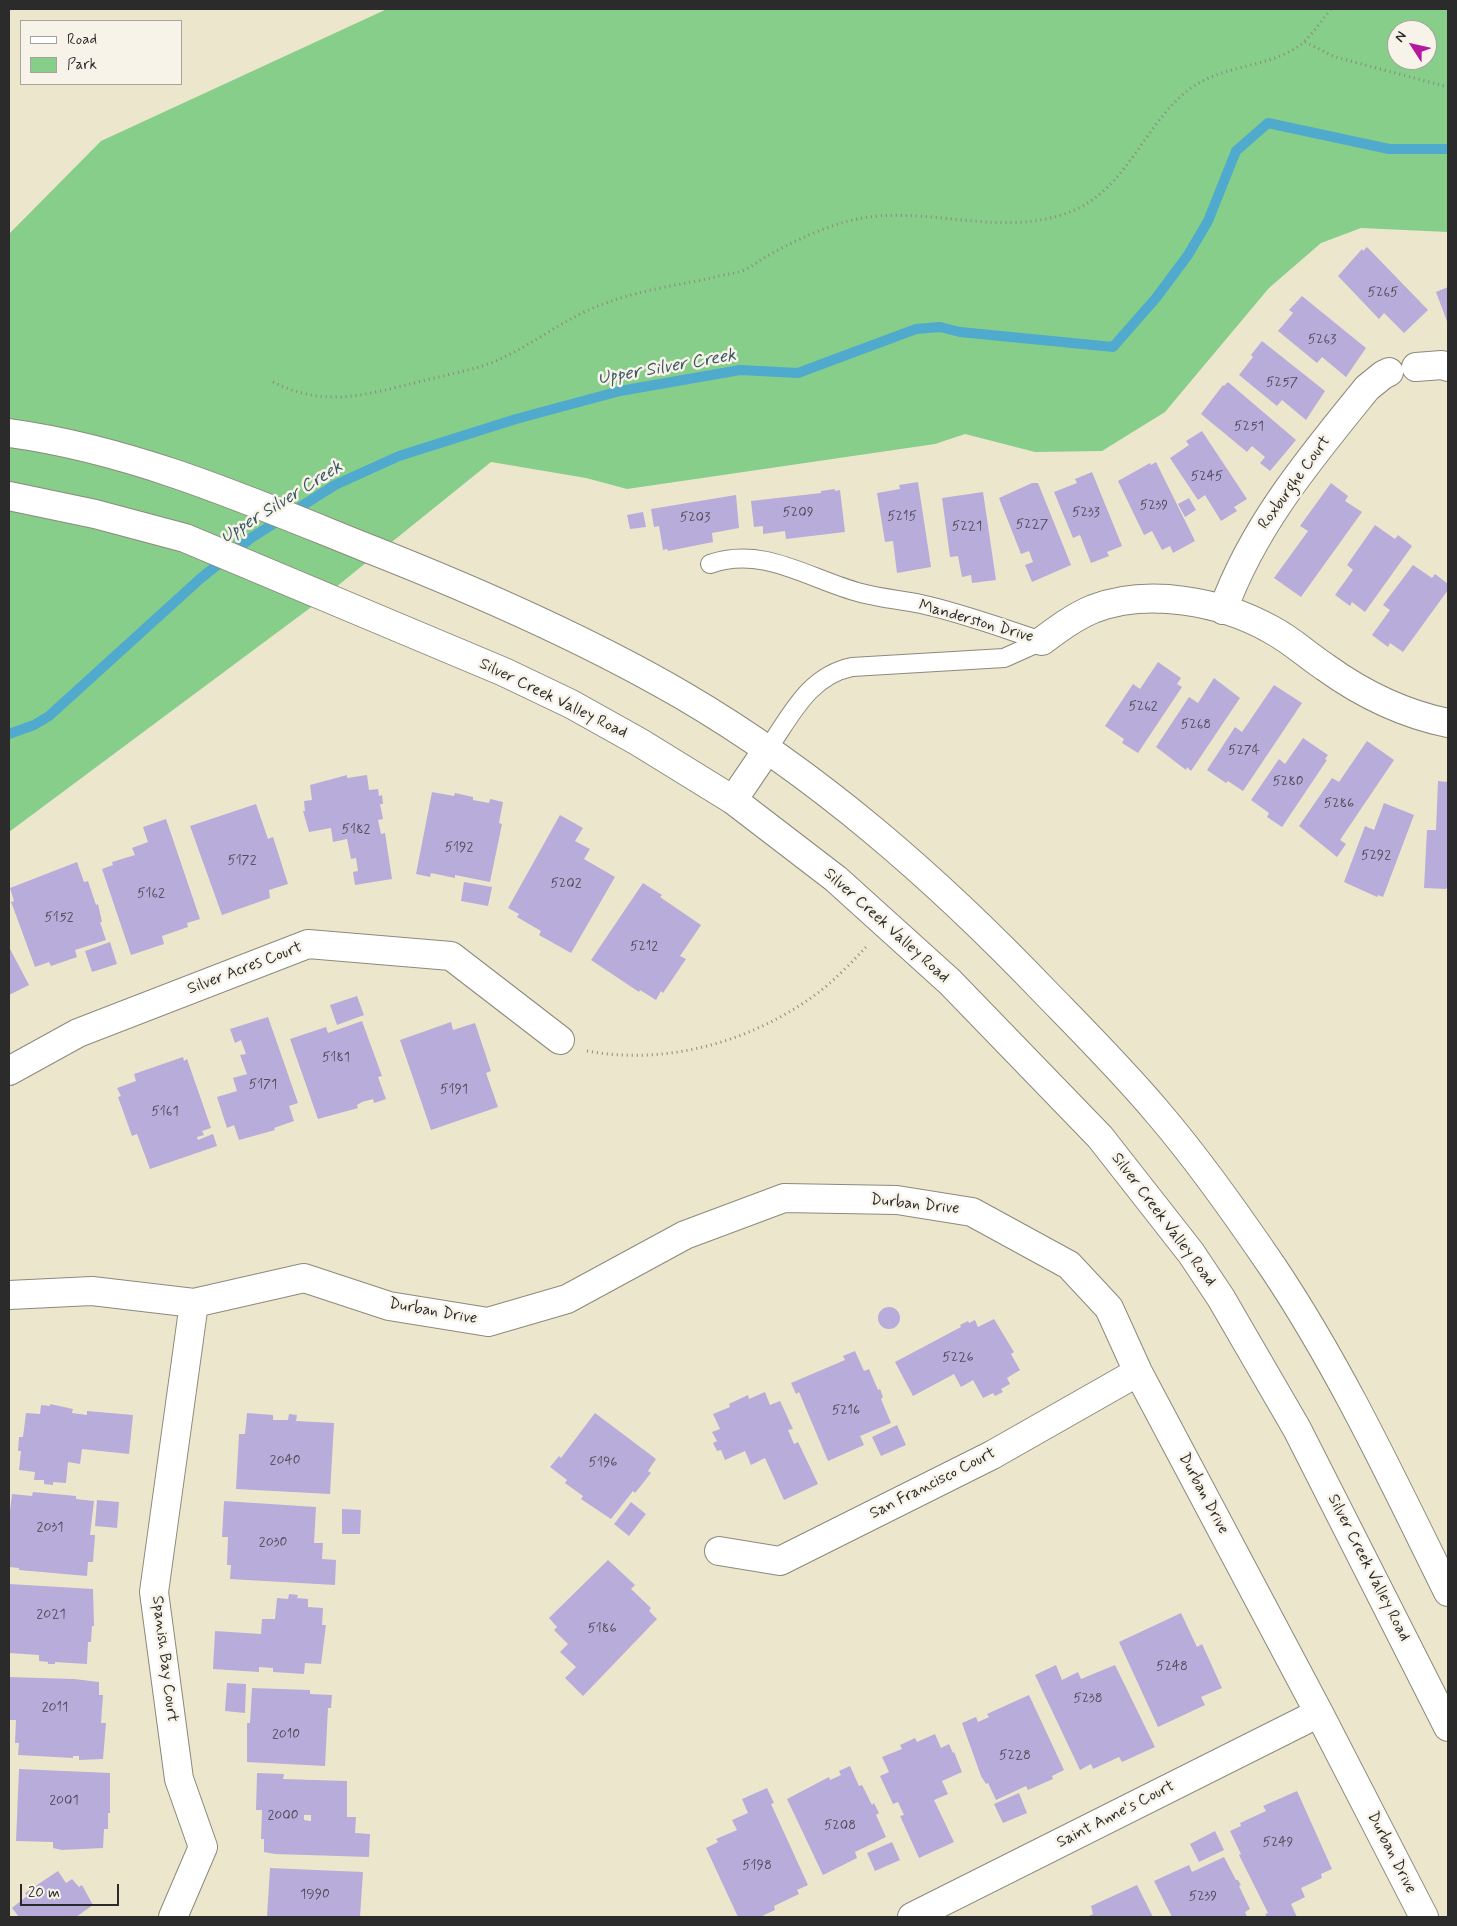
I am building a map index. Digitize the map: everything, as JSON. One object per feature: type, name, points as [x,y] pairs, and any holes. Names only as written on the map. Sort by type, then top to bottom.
[{"type":"street","points":[[1416,367],[1442,365],[1448,368]]},
{"type":"street","name":"Roxburghe Court","points":[[1224,610],[1247,553],[1271,514],[1367,388],[1383,374],[1390,372]]},
{"type":"street","points":[[9,433],[52,439],[137,460],[233,495],[394,559],[538,621],[684,696],[767,750],[833,797],[896,848],[955,901],[1125,1075],[1161,1116],[1220,1191],[1309,1324],[1354,1404],[1448,1592]]},
{"type":"street","name":"Silver Creek Valley Road","points":[[9,496],[95,514],[185,538],[504,672],[571,704],[639,742],[733,800],[836,879],[950,982],[1100,1137],[1191,1253],[1221,1298],[1297,1429],[1448,1727]]},
{"type":"street","name":"Manderston Drive","points":[[1042,641],[1073,619],[1094,609],[1118,602],[1153,598],[1189,602],[1224,610],[1274,631],[1327,668],[1374,697],[1448,723]]},
{"type":"street","points":[[733,800],[767,750]]},
{"type":"street","name":"Silver Acres Court","points":[[9,1071],[78,1033],[308,944],[451,956],[560,1040]]},
{"type":"street","name":"Durban Drive","points":[[9,1295],[92,1291],[194,1302],[304,1278],[389,1306],[488,1322],[568,1299],[685,1236],[784,1198],[897,1200],[972,1212],[1069,1266],[1109,1308],[1138,1372],[1319,1713],[1424,1917]]},
{"type":"street","name":"Spanish Bay Court","points":[[173,1917],[203,1847],[179,1779],[154,1592],[194,1302]]},
{"type":"street","name":"San Francisco Court","points":[[719,1551],[780,1561],[992,1456],[1138,1372]]},
{"type":"street","name":"Saint Anne's Court","points":[[912,1917],[1319,1713]]},
{"type":"lane","name":"Manderston Drive","points":[[710,564],[739,558],[764,560],[800,570],[839,587],[934,608],[1042,641]]},
{"type":"lane","points":[[767,750],[804,697],[817,682],[834,671],[852,667],[1004,658],[1042,641]]},
{"type":"path","points":[[272,382],[283,387],[315,395],[337,398],[363,396],[491,363],[608,302],[744,271],[764,258],[808,236],[852,220],[916,215],[996,224],[1052,218],[1078,208],[1105,190],[1162,116],[1193,86],[1224,71],[1280,56],[1305,42],[1331,9]]},
{"type":"path","points":[[1305,42],[1335,57],[1448,87]]},
{"type":"path","points":[[560,1040],[575,1048],[615,1054],[678,1052],[718,1043],[771,1022],[820,991],[888,925]]},
{"type":"green space","points":[[387,9],[1448,9],[1448,232],[1361,228],[1321,243],[1269,288],[1165,412],[1102,451],[1035,452],[965,434],[935,444],[627,489],[586,478],[491,462],[310,608],[9,832],[9,234],[101,141]]},
{"type":"building","points":[[1367,247],[1428,310],[1404,333],[1384,313],[1379,319],[1338,276],[1362,249],[1363,251]]},
{"type":"building","points":[[1448,287],[1448,324],[1436,292]]},
{"type":"building","points":[[1302,296],[1366,348],[1346,377],[1322,357],[1317,363],[1278,331],[1293,313],[1289,310]]},
{"type":"building","points":[[1262,341],[1325,391],[1306,420],[1282,400],[1277,406],[1239,375],[1253,357],[1251,355]]},
{"type":"building","points":[[1228,382],[1296,440],[1270,471],[1260,463],[1265,457],[1252,446],[1247,452],[1201,414],[1223,385]]},
{"type":"building","points":[[1202,431],[1247,499],[1234,507],[1237,511],[1221,521],[1205,495],[1198,500],[1170,458],[1189,445],[1186,441]]},
{"type":"building","points":[[1156,462],[1195,541],[1173,553],[1170,546],[1162,550],[1152,531],[1144,535],[1118,481],[1150,463],[1151,465]]},
{"type":"building","points":[[1092,472],[1122,546],[1107,552],[1109,556],[1091,563],[1080,535],[1073,538],[1054,492],[1077,483],[1075,479]]},
{"type":"building","points":[[918,482],[931,567],[897,573],[893,541],[885,542],[877,493],[900,489],[899,485]]},
{"type":"building","points":[[1032,483],[1038,483],[1071,565],[1032,582],[1025,565],[1033,562],[1029,551],[1021,554],[999,498]]},
{"type":"building","points":[[1331,483],[1348,496],[1345,501],[1362,512],[1301,597],[1274,578],[1308,531],[1300,526]]},
{"type":"building","points":[[835,489],[835,491],[840,490],[845,532],[786,539],[785,531],[763,534],[763,526],[754,527],[751,501],[821,493],[821,491]]},
{"type":"building","points":[[983,492],[996,580],[972,583],[971,575],[962,577],[958,556],[950,557],[942,498]]},
{"type":"building","points":[[736,495],[739,528],[712,533],[713,542],[668,551],[667,549],[663,550],[659,526],[654,527],[651,509]]},
{"type":"building","points":[[1189,498],[1196,510],[1185,517],[1178,504]]},
{"type":"building","points":[[643,512],[646,527],[630,529],[627,515]]},
{"type":"building","points":[[1375,525],[1395,539],[1398,535],[1412,546],[1365,612],[1352,602],[1350,606],[1335,595],[1353,570],[1347,565]]},
{"type":"building","points":[[1413,565],[1432,578],[1435,574],[1448,584],[1448,590],[1403,652],[1390,643],[1388,647],[1372,635],[1390,610],[1383,605]]},
{"type":"building","points":[[1158,662],[1181,678],[1177,684],[1182,687],[1138,753],[1122,743],[1124,739],[1105,726],[1133,684],[1140,689]]},
{"type":"building","points":[[1214,678],[1240,698],[1191,771],[1187,767],[1186,770],[1156,747],[1189,697],[1198,703]]},
{"type":"building","points":[[1274,685],[1302,703],[1243,791],[1228,781],[1226,783],[1207,770],[1235,727],[1242,732]]},
{"type":"building","points":[[1303,738],[1328,755],[1325,759],[1327,760],[1282,827],[1267,817],[1269,813],[1251,800],[1279,759],[1285,764]]},
{"type":"building","points":[[1367,741],[1394,760],[1340,840],[1346,844],[1337,857],[1299,826],[1332,778],[1339,782]]},
{"type":"building","points":[[347,775],[347,778],[367,775],[369,790],[378,789],[379,796],[382,795],[383,804],[380,804],[383,819],[378,820],[381,834],[385,833],[392,879],[355,885],[353,872],[358,871],[356,858],[351,859],[347,839],[333,842],[331,828],[309,832],[303,811],[305,811],[304,801],[312,800],[310,785]]},
{"type":"building","points":[[1438,781],[1448,782],[1448,885],[1446,889],[1424,888],[1427,830],[1436,830]]},
{"type":"building","points":[[432,792],[454,796],[455,793],[473,797],[473,800],[489,803],[490,799],[503,802],[499,823],[502,824],[490,882],[455,875],[455,878],[431,873],[430,877],[416,874]]},
{"type":"building","points":[[1384,803],[1414,815],[1383,897],[1378,895],[1377,897],[1344,882],[1365,826],[1374,830]]},
{"type":"building","points":[[256,804],[268,839],[273,837],[288,884],[269,890],[270,898],[222,915],[190,826]]},
{"type":"building","points":[[560,815],[583,828],[575,841],[590,849],[584,859],[615,877],[571,953],[539,935],[541,931],[517,917],[519,914],[508,908]]},
{"type":"building","points":[[166,819],[200,919],[187,923],[188,927],[162,936],[164,944],[131,955],[102,869],[113,865],[112,862],[135,855],[132,848],[148,842],[143,827]]},
{"type":"building","points":[[77,862],[84,882],[88,881],[96,905],[98,904],[102,922],[100,922],[106,940],[75,950],[77,957],[51,966],[49,962],[35,967],[11,902],[14,901],[10,888]]},
{"type":"building","points":[[464,882],[492,887],[488,906],[461,901]]},
{"type":"building","points":[[643,883],[701,925],[680,956],[686,959],[663,993],[661,991],[656,1000],[640,990],[639,992],[591,960]]},
{"type":"building","points":[[110,942],[117,964],[92,972],[85,951]]},
{"type":"building","points":[[9,947],[29,985],[9,995]]},
{"type":"building","points":[[357,996],[364,1015],[337,1025],[330,1005]]},
{"type":"building","points":[[268,1017],[298,1103],[289,1106],[294,1121],[274,1128],[275,1130],[239,1140],[234,1125],[227,1128],[217,1097],[237,1091],[233,1078],[247,1074],[240,1055],[246,1054],[241,1040],[235,1043],[230,1029]]},
{"type":"building","points":[[362,1021],[382,1076],[378,1077],[386,1099],[374,1103],[373,1099],[362,1102],[357,1105],[358,1108],[318,1119],[290,1039],[326,1027],[328,1033]]},
{"type":"building","points":[[451,1022],[453,1030],[475,1023],[491,1071],[486,1073],[498,1107],[431,1130],[400,1040]]},
{"type":"building","points":[[183,1057],[184,1061],[187,1059],[211,1128],[202,1131],[204,1135],[197,1137],[198,1140],[213,1134],[217,1146],[150,1169],[137,1134],[132,1136],[118,1097],[121,1096],[117,1088],[136,1081],[134,1074]]},
{"type":"building","points":[[889,1307],[899,1314],[900,1318],[893,1328],[889,1329],[879,1322],[878,1318],[885,1308]]},
{"type":"building","points":[[994,1319],[1014,1352],[1011,1354],[1020,1370],[1007,1378],[1010,1384],[1001,1389],[1003,1392],[995,1396],[993,1393],[983,1398],[973,1380],[961,1387],[954,1374],[913,1396],[895,1362],[961,1327],[960,1325],[968,1321],[969,1323],[975,1320],[978,1327]]},
{"type":"building","points":[[855,1351],[864,1371],[869,1369],[878,1390],[880,1389],[883,1397],[881,1399],[891,1423],[860,1436],[864,1445],[828,1461],[799,1392],[796,1394],[791,1383],[845,1360],[843,1356]]},
{"type":"building","points":[[765,1392],[770,1405],[780,1401],[793,1429],[788,1430],[794,1444],[798,1442],[818,1484],[784,1500],[765,1458],[751,1465],[745,1451],[725,1460],[721,1450],[717,1451],[713,1443],[717,1441],[712,1432],[720,1429],[713,1414],[730,1407],[729,1404],[748,1395],[749,1399]]},
{"type":"building","points":[[50,1404],[73,1409],[72,1413],[87,1415],[87,1411],[133,1415],[129,1454],[82,1449],[80,1464],[68,1462],[66,1483],[53,1482],[53,1485],[44,1484],[44,1480],[34,1480],[35,1472],[19,1470],[21,1451],[18,1451],[19,1437],[23,1437],[26,1413],[40,1414],[41,1405],[50,1406]]},
{"type":"building","points":[[247,1413],[273,1415],[273,1420],[288,1420],[289,1414],[297,1415],[296,1421],[334,1423],[330,1494],[236,1489],[239,1434],[245,1434]]},
{"type":"building","points":[[595,1413],[656,1459],[648,1471],[651,1473],[635,1493],[633,1491],[611,1519],[581,1499],[583,1496],[565,1483],[567,1480],[550,1467],[559,1456],[561,1458]]},
{"type":"building","points":[[897,1425],[906,1445],[881,1456],[872,1437]]},
{"type":"building","points":[[33,1492],[76,1496],[76,1499],[94,1501],[90,1535],[95,1535],[93,1562],[88,1562],[87,1576],[19,1570],[19,1568],[9,1567],[9,1520],[12,1494],[32,1496]]},
{"type":"building","points":[[97,1500],[119,1502],[117,1528],[95,1526]]},
{"type":"building","points":[[224,1501],[316,1507],[314,1543],[323,1543],[322,1559],[336,1560],[335,1585],[230,1579],[231,1565],[227,1565],[228,1537],[222,1537]]},
{"type":"building","points":[[631,1502],[646,1514],[629,1536],[614,1524]]},
{"type":"building","points":[[342,1509],[361,1510],[360,1534],[342,1534]]},
{"type":"building","points":[[608,1560],[635,1585],[631,1589],[651,1608],[649,1611],[657,1619],[583,1696],[565,1678],[576,1667],[560,1652],[568,1644],[554,1630],[557,1627],[549,1618]]},
{"type":"building","points":[[9,1584],[93,1589],[94,1626],[92,1626],[91,1642],[88,1642],[87,1664],[55,1662],[55,1664],[48,1664],[48,1662],[39,1661],[39,1655],[9,1653]]},
{"type":"building","points":[[289,1594],[298,1595],[297,1598],[308,1599],[308,1607],[323,1608],[322,1625],[326,1625],[321,1664],[305,1663],[304,1674],[273,1672],[273,1668],[259,1667],[259,1672],[213,1669],[215,1631],[261,1634],[262,1619],[275,1619],[277,1598],[288,1599]]},
{"type":"building","points":[[1181,1613],[1197,1647],[1202,1644],[1222,1688],[1201,1697],[1205,1705],[1158,1727],[1119,1642]]},
{"type":"building","points":[[1056,1665],[1062,1680],[1078,1672],[1081,1679],[1115,1665],[1155,1747],[1122,1762],[1119,1757],[1093,1769],[1091,1764],[1080,1770],[1035,1675]]},
{"type":"building","points":[[9,1677],[74,1679],[99,1682],[99,1695],[103,1695],[101,1723],[106,1723],[103,1759],[79,1760],[79,1756],[73,1756],[73,1758],[18,1755],[19,1743],[15,1743],[16,1720],[9,1720]]},
{"type":"building","points":[[227,1683],[246,1684],[245,1713],[225,1711]]},
{"type":"building","points":[[252,1688],[310,1690],[310,1694],[332,1695],[331,1708],[328,1708],[325,1766],[247,1762],[247,1723],[250,1723]]},
{"type":"building","points":[[1029,1695],[1064,1770],[1052,1776],[1053,1779],[1028,1790],[1026,1786],[996,1800],[988,1783],[986,1784],[981,1776],[962,1723],[976,1717],[978,1722],[989,1717],[987,1714]]},
{"type":"building","points":[[935,1734],[941,1748],[949,1744],[962,1772],[942,1781],[948,1794],[934,1800],[954,1842],[919,1858],[900,1816],[904,1815],[898,1802],[893,1804],[880,1776],[889,1772],[882,1757],[902,1749],[900,1745],[915,1738],[917,1742]]},
{"type":"building","points":[[850,1766],[859,1786],[862,1785],[872,1805],[874,1803],[879,1813],[876,1815],[886,1837],[855,1852],[857,1858],[823,1875],[787,1799],[829,1777],[830,1780],[841,1775],[839,1771]]},
{"type":"building","points":[[19,1769],[110,1773],[110,1813],[108,1813],[108,1829],[104,1829],[103,1848],[62,1850],[53,1848],[53,1842],[16,1841]]},
{"type":"building","points":[[257,1773],[284,1774],[283,1779],[347,1781],[347,1817],[356,1817],[355,1833],[370,1834],[369,1857],[264,1852],[264,1839],[261,1839],[262,1810],[256,1810]],"holes":[[[304,1815],[311,1815],[311,1821],[304,1820]]]},
{"type":"building","points":[[767,1788],[774,1803],[771,1804],[808,1885],[797,1890],[799,1894],[774,1906],[775,1910],[760,1917],[738,1917],[706,1848],[718,1842],[716,1839],[737,1830],[732,1820],[748,1813],[742,1799]]},
{"type":"building","points":[[1297,1791],[1332,1869],[1321,1874],[1322,1878],[1301,1888],[1305,1897],[1291,1904],[1297,1917],[1267,1917],[1265,1914],[1268,1913],[1239,1855],[1241,1854],[1230,1831],[1241,1826],[1240,1823],[1266,1811],[1263,1806]]},
{"type":"building","points":[[1019,1793],[1027,1813],[1003,1823],[994,1804]]},
{"type":"building","points":[[1215,1831],[1224,1850],[1199,1862],[1190,1844]]},
{"type":"building","points":[[892,1842],[900,1860],[875,1871],[867,1853]]},
{"type":"building","points":[[1224,1857],[1236,1880],[1241,1885],[1239,1886],[1250,1909],[1245,1912],[1247,1917],[1172,1917],[1154,1881],[1189,1865],[1192,1872]]},
{"type":"building","points":[[270,1868],[363,1872],[360,1917],[267,1917]]},
{"type":"building","points":[[58,1871],[66,1883],[72,1879],[79,1887],[82,1885],[93,1905],[76,1917],[19,1917],[12,1908],[27,1896],[25,1893]]},
{"type":"building","points":[[1137,1885],[1153,1917],[1087,1917],[1093,1914],[1091,1906]]},
{"type":"waterway","name":"Upper Silver Creek","points":[[9,734],[34,725],[49,716],[201,578],[251,538],[335,485],[399,456],[516,419],[620,391],[740,370],[798,373],[916,329],[940,327],[960,332],[1113,347],[1156,298],[1188,255],[1208,221],[1236,151],[1268,123],[1389,149],[1448,149]]}]
